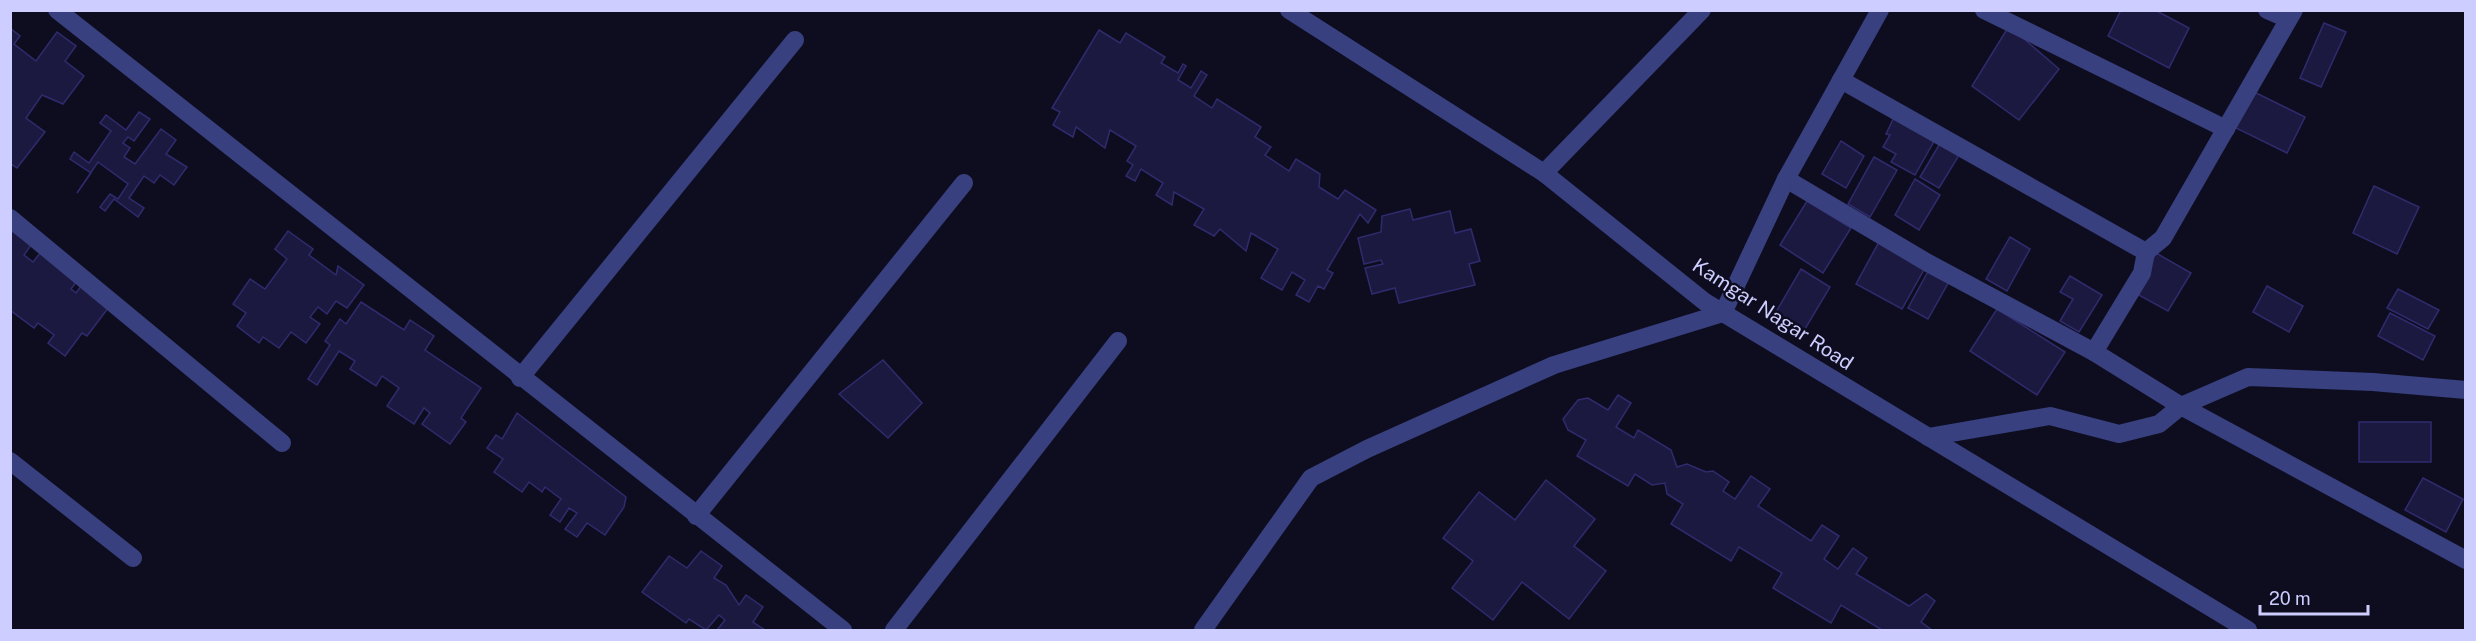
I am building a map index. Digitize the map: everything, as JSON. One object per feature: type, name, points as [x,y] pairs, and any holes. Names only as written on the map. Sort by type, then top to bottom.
[{"type":"street","points":[[57,10],[520,378],[843,630]]},
{"type":"street","name":"Kamgar Nagar Road","points":[[1289,10],[1544,173],[1705,302],[2248,630]]},
{"type":"street","points":[[1544,173],[1702,10]]},
{"type":"street","points":[[1203,630],[1311,478],[1367,449],[1554,365],[1723,313],[1786,179],[1880,10]]},
{"type":"street","points":[[1984,10],[2226,129]]},
{"type":"street","points":[[2094,352],[2142,273],[2146,252],[2163,238],[2291,15],[2267,10]]},
{"type":"street","points":[[520,378],[795,40]]},
{"type":"street","points":[[1841,80],[2146,252]]},
{"type":"street","points":[[1786,179],[1928,263],[2094,352],[2181,406],[2466,560]]},
{"type":"street","points":[[696,516],[964,183]]},
{"type":"street","points":[[10,218],[282,442]]},
{"type":"street","points":[[894,630],[1118,341]]},
{"type":"street","points":[[1928,437],[2050,416],[2119,434],[2159,424],[2181,406],[2248,377],[2373,382],[2466,390]]},
{"type":"street","points":[[10,461],[133,558]]},
{"type":"building","points":[[2121,10],[2155,10],[2189,28],[2169,68],[2108,36]]},
{"type":"building","points":[[2324,23],[2346,32],[2321,87],[2300,78]]},
{"type":"building","points":[[2009,26],[2059,69],[2019,120],[1972,86]]},
{"type":"building","points":[[10,28],[20,36],[14,44],[36,61],[57,32],[76,46],[65,61],[84,76],[63,104],[42,95],[26,118],[45,132],[17,168],[10,163]]},
{"type":"building","points":[[1099,30],[1120,43],[1126,33],[1165,57],[1161,63],[1178,73],[1183,64],[1186,66],[1178,80],[1191,88],[1201,71],[1207,75],[1194,96],[1212,108],[1217,99],[1261,127],[1255,137],[1271,147],[1265,155],[1289,171],[1296,159],[1320,174],[1319,187],[1338,199],[1345,190],[1376,210],[1368,223],[1360,214],[1327,270],[1333,273],[1324,289],[1318,286],[1309,302],[1296,295],[1305,280],[1292,272],[1282,290],[1261,278],[1278,249],[1251,233],[1246,251],[1220,229],[1214,236],[1194,225],[1204,209],[1174,192],[1172,205],[1156,195],[1163,183],[1141,169],[1135,181],[1126,176],[1133,165],[1127,161],[1136,146],[1110,130],[1105,148],[1076,127],[1073,137],[1053,125],[1060,112],[1052,108]]},
{"type":"building","points":[[2254,92],[2305,117],[2287,153],[2236,128]]},
{"type":"building","points":[[139,112],[150,119],[134,141],[128,137],[123,143],[130,148],[124,157],[135,164],[161,129],[176,140],[166,154],[187,167],[174,185],[160,175],[154,183],[144,176],[129,198],[144,208],[138,217],[114,199],[105,211],[100,207],[110,194],[118,199],[128,184],[98,162],[91,173],[70,159],[74,152],[89,163],[111,131],[100,123],[106,115],[126,130]]},
{"type":"building","points":[[1896,113],[1937,136],[1915,175],[1891,162],[1896,154],[1883,147],[1890,135],[1886,134]]},
{"type":"building","points":[[1942,140],[1961,152],[1939,188],[1920,177]]},
{"type":"building","points":[[1841,141],[1864,156],[1846,188],[1822,174]]},
{"type":"building","points":[[1874,157],[1897,170],[1870,217],[1848,204]]},
{"type":"building","points":[[1915,179],[1940,195],[1919,230],[1895,215]]},
{"type":"building","points":[[2374,186],[2419,207],[2397,254],[2353,233]]},
{"type":"building","points":[[1807,201],[1851,228],[1823,273],[1780,245]]},
{"type":"building","points":[[1410,209],[1413,220],[1450,211],[1455,233],[1471,229],[1480,261],[1469,264],[1475,285],[1399,303],[1395,288],[1372,294],[1365,268],[1383,264],[1381,260],[1364,264],[1358,238],[1381,232],[1382,216]]},
{"type":"building","points":[[10,230],[31,245],[24,255],[33,262],[40,253],[77,281],[71,289],[76,293],[84,282],[112,303],[87,336],[82,333],[65,356],[48,343],[54,335],[38,323],[34,328],[10,310]]},
{"type":"building","points":[[288,231],[313,249],[309,255],[336,275],[338,266],[364,285],[347,308],[336,301],[327,314],[318,307],[310,317],[320,324],[306,343],[291,332],[279,348],[263,337],[259,343],[237,326],[246,313],[233,304],[250,279],[265,289],[287,259],[275,249]]},
{"type":"building","points":[[2010,237],[2030,249],[2007,291],[1986,279]]},
{"type":"building","points":[[1880,240],[1926,266],[1902,309],[1856,284]]},
{"type":"building","points":[[2156,253],[2191,273],[2168,311],[2135,293]]},
{"type":"building","points":[[1931,266],[1951,278],[1928,319],[1908,308]]},
{"type":"building","points":[[1801,269],[1830,287],[1802,334],[1773,317]]},
{"type":"building","points":[[2070,276],[2102,295],[2079,332],[2060,321],[2073,299],[2060,292]]},
{"type":"building","points":[[2267,286],[2303,306],[2289,332],[2253,312]]},
{"type":"building","points":[[2398,289],[2439,310],[2428,329],[2387,308]]},
{"type":"building","points":[[361,302],[404,330],[410,320],[434,336],[425,350],[481,388],[461,418],[466,422],[450,444],[422,424],[430,413],[424,408],[414,424],[387,406],[399,388],[382,376],[376,386],[350,369],[355,361],[339,351],[317,385],[308,379],[330,345],[325,341],[340,319],[346,324]]},
{"type":"building","points":[[1997,309],[2065,352],[2037,395],[1970,351]]},
{"type":"building","points":[[2390,313],[2435,336],[2423,360],[2378,336]]},
{"type":"building","points":[[883,360],[922,403],[888,438],[839,394]]},
{"type":"building","points":[[1618,395],[1631,403],[1616,427],[1634,438],[1638,430],[1671,450],[1677,467],[1687,464],[1706,472],[1713,471],[1729,482],[1723,491],[1735,499],[1751,476],[1770,489],[1758,506],[1811,541],[1822,525],[1839,536],[1824,559],[1838,569],[1853,548],[1867,558],[1856,574],[1909,606],[1926,594],[1935,601],[1921,622],[1932,630],[1882,630],[1841,605],[1831,623],[1773,588],[1782,573],[1739,547],[1731,561],[1671,524],[1683,504],[1667,494],[1665,483],[1652,485],[1635,474],[1628,486],[1577,456],[1586,440],[1568,430],[1563,419],[1578,400],[1588,398],[1608,410]]},
{"type":"building","points":[[517,413],[626,497],[624,507],[605,535],[587,523],[577,537],[565,529],[577,513],[569,508],[560,522],[550,515],[561,499],[545,487],[542,492],[529,482],[522,492],[494,472],[503,459],[487,448],[496,435],[502,439]]},
{"type":"building","points":[[2359,422],[2431,422],[2431,462],[2359,462]]},
{"type":"building","points":[[2423,478],[2463,499],[2446,532],[2405,510]]},
{"type":"building","points":[[1546,480],[1595,519],[1574,546],[1606,571],[1569,619],[1522,582],[1493,620],[1452,588],[1473,561],[1443,538],[1479,492],[1515,520]]},
{"type":"building","points":[[701,551],[722,566],[714,578],[726,585],[739,605],[746,595],[763,607],[753,622],[765,630],[717,630],[725,620],[719,615],[706,630],[689,619],[686,623],[642,592],[669,556],[687,568]]}]
